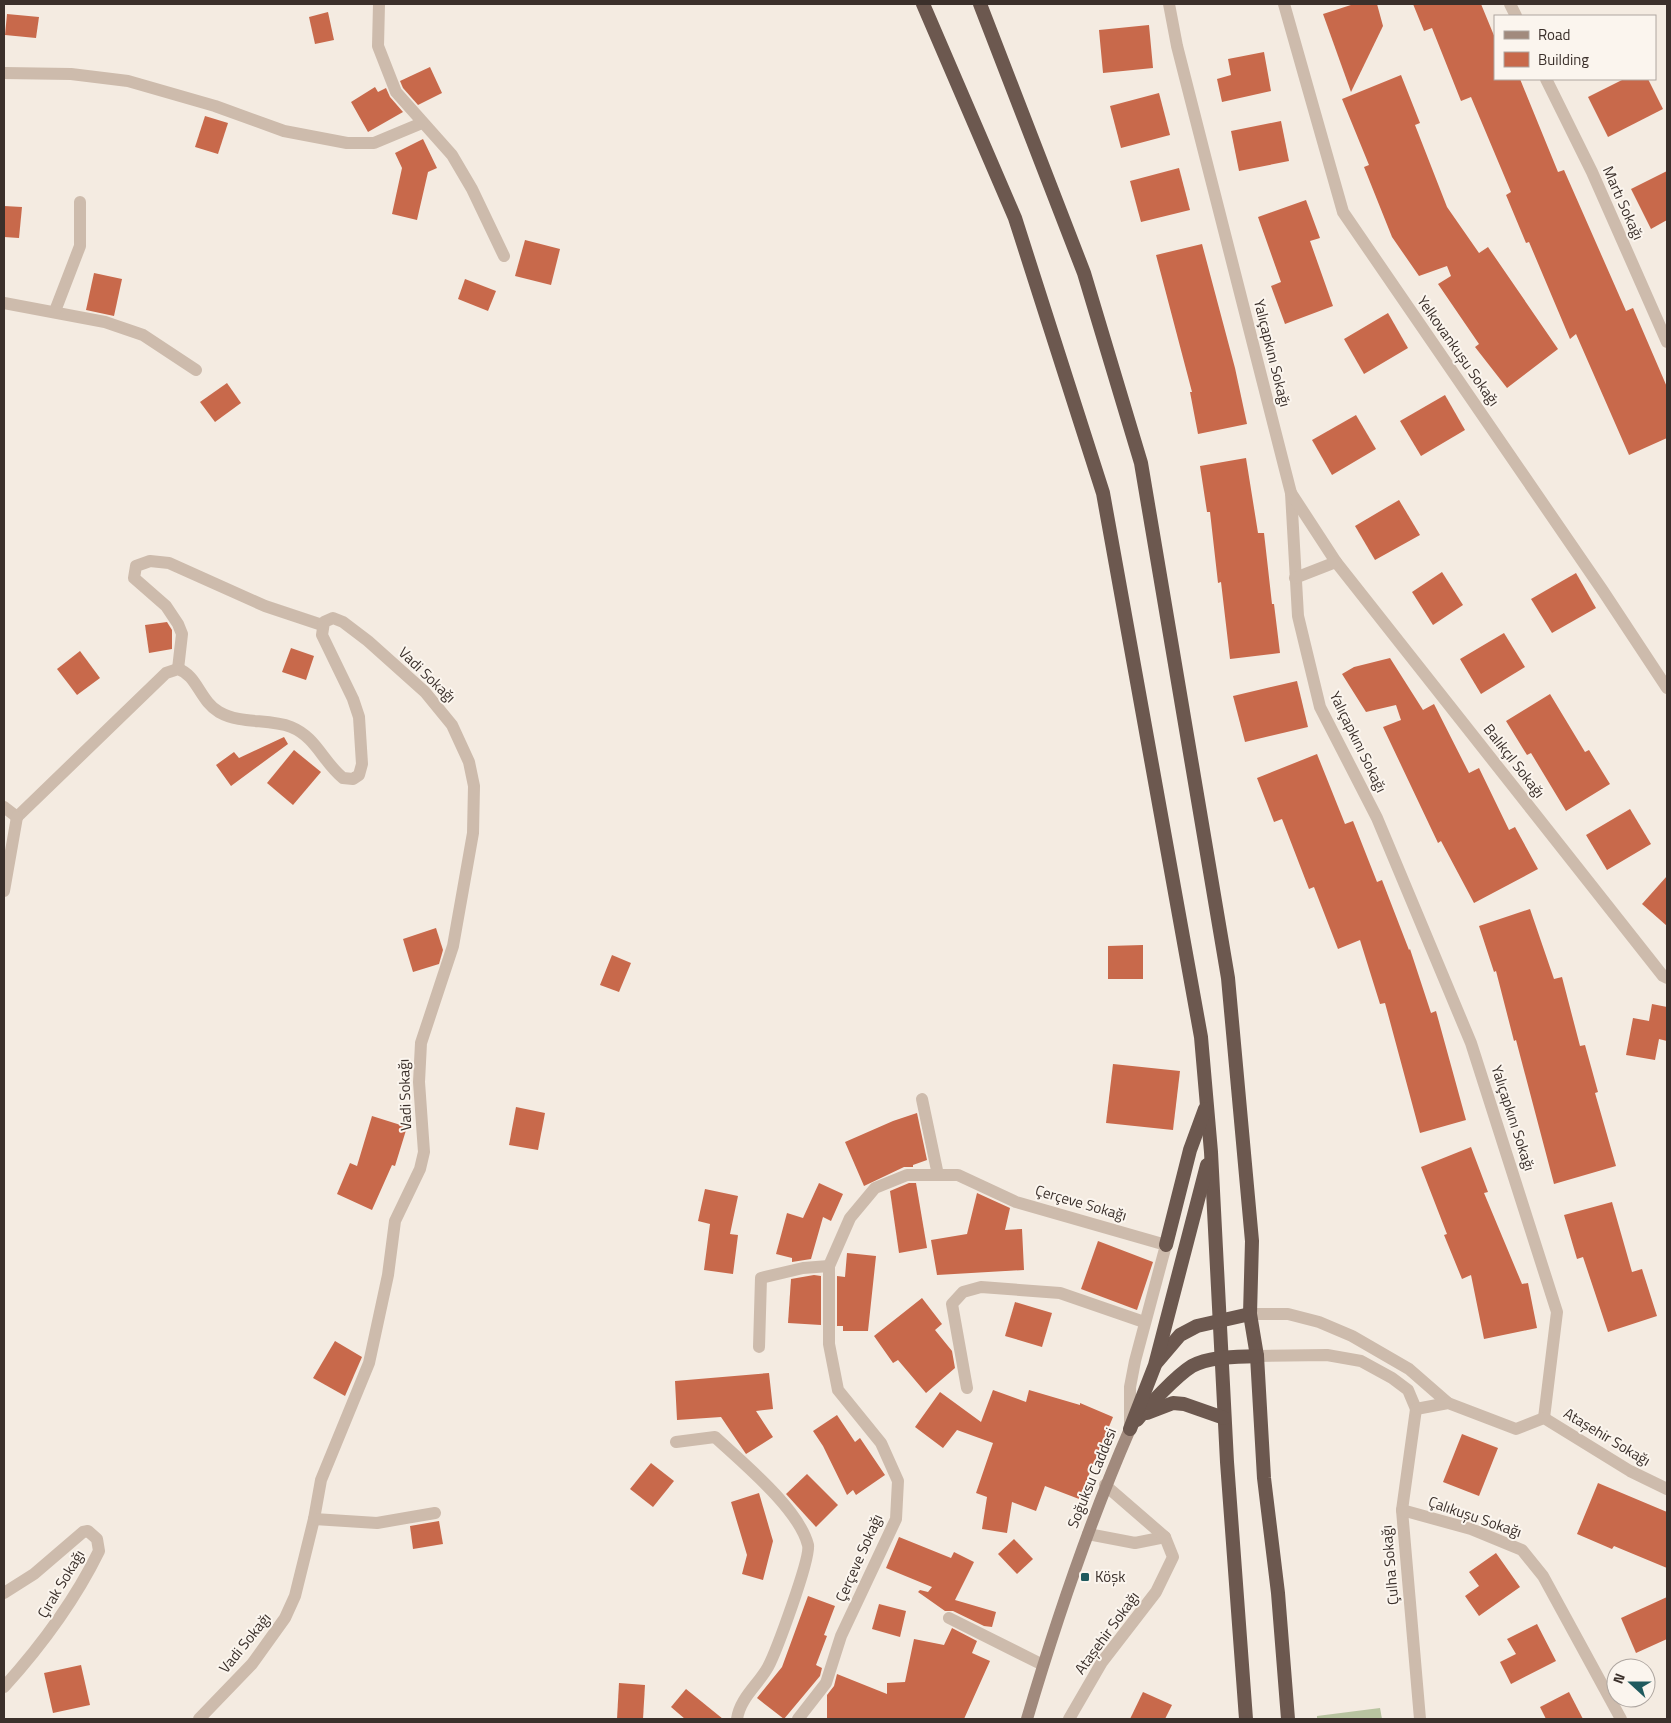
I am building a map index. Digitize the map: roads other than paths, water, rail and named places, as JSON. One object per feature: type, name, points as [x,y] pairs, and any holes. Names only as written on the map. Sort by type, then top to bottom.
[{"type":"highway","points":[[923,4],[1015,218],[1103,493],[1201,1037],[1210,1152],[1224,1418],[1246,1719]]},
{"type":"highway","points":[[980,4],[1084,273],[1141,463],[1228,978],[1252,1241],[1250,1314],[1256,1356],[1264,1478],[1278,1593],[1288,1719]]},
{"type":"highway","points":[[1166,1245],[1190,1150],[1206,1106]]},
{"type":"highway","points":[[1130,1428],[1155,1365],[1210,1152]]},
{"type":"highway","points":[[1155,1365],[1180,1335],[1197,1326],[1250,1314]]},
{"type":"highway","points":[[1130,1428],[1179,1376],[1193,1366],[1221,1358],[1256,1356]]},
{"type":"highway","points":[[1142,1415],[1173,1403],[1191,1406],[1224,1418]]},
{"type":"main road","name":"Soğuksu Caddesi","points":[[1027,1719],[1043,1665],[1105,1485],[1130,1428]]},
{"type":"street","points":[[379,4],[378,46],[396,92],[452,155],[472,189],[504,256]]},
{"type":"street","name":"Yalıçapkını Sokağı","points":[[1169,4],[1177,46],[1291,493],[1294,578],[1298,616],[1320,707],[1377,818],[1471,1043],[1557,1312],[1544,1418]]},
{"type":"street","name":"Yelkovankuşu Sokağı","points":[[1284,4],[1343,212],[1604,591],[1667,688]]},
{"type":"street","points":[[4,73],[71,74],[128,81],[215,106],[284,131],[347,143],[374,143],[422,123]]},
{"type":"street","name":"Martı Sokağı","points":[[1546,80],[1592,172],[1667,342]]},
{"type":"street","points":[[55,311],[80,246],[80,202]]},
{"type":"street","points":[[4,303],[106,322],[144,335],[196,370]]},
{"type":"street","name":"Balıkçıl Sokağı","points":[[1291,493],[1336,562],[1663,976],[1667,978]]},
{"type":"street","points":[[4,891],[17,817],[166,673],[178,669],[190,675],[204,699],[220,712],[242,720],[290,727],[310,739],[343,778],[353,779],[359,775],[362,764],[359,717],[354,699],[322,635],[322,625],[240,596],[169,563],[143,562],[136,566],[134,578],[166,606],[182,634],[178,669]]},
{"type":"street","points":[[1294,578],[1336,562]]},
{"type":"street","name":"Vadi Sokağı","points":[[199,1719],[252,1664],[285,1618],[295,1596],[314,1519],[321,1480],[369,1363],[388,1275],[395,1221],[420,1169],[424,1152],[419,1082],[421,1043],[453,946],[476,810],[469,762],[452,725],[440,708],[368,641],[343,622],[333,618],[322,625]]},
{"type":"street","points":[[4,807],[17,817]]},
{"type":"street","points":[[922,1099],[938,1175]]},
{"type":"street","name":"Çerçeve Sokağı","points":[[798,1719],[826,1683],[833,1667],[841,1636],[896,1519],[898,1482],[881,1443],[838,1390],[828,1344],[829,1266],[850,1218],[875,1188],[907,1175],[958,1175],[1016,1202],[1166,1245]]},
{"type":"street","name":"Soğuksu Caddesi","points":[[1130,1428],[1130,1387],[1144,1322],[1166,1245]]},
{"type":"street","points":[[760,1347],[761,1278],[803,1268],[829,1266]]},
{"type":"street","points":[[967,1388],[952,1304],[963,1292],[981,1287],[1060,1293],[1144,1322]]},
{"type":"street","name":"Ataşehir Sokağı","points":[[1250,1314],[1288,1314],[1319,1322],[1352,1336],[1409,1369],[1448,1403],[1516,1429],[1544,1418],[1630,1471],[1667,1489]]},
{"type":"street","points":[[1256,1356],[1327,1355],[1361,1361],[1392,1378],[1408,1390],[1416,1408]]},
{"type":"street","name":"Ataşehir Sokağı","points":[[1416,1408],[1448,1403]]},
{"type":"street","name":"Çulha Sokağı","points":[[1416,1408],[1402,1510],[1420,1719]]},
{"type":"street","points":[[676,1442],[715,1437],[796,1518],[809,1547],[785,1626],[767,1668],[747,1696],[737,1719]]},
{"type":"street","points":[[1105,1485],[1165,1537]]},
{"type":"street","name":"Çalıkuşu Sokağı","points":[[1402,1510],[1471,1530],[1522,1550],[1543,1576],[1621,1719]]},
{"type":"street","points":[[314,1519],[376,1523],[435,1513]]},
{"type":"street","name":"Çırak Sokağı","points":[[4,1593],[34,1574],[83,1532],[88,1531],[97,1539],[100,1551],[69,1606],[42,1645],[4,1687]]},
{"type":"street","points":[[1088,1534],[1135,1543],[1165,1537]]},
{"type":"street","name":"Ataşehir Sokağı","points":[[1069,1719],[1102,1662],[1156,1592],[1173,1557],[1165,1537]]},
{"type":"street","points":[[949,1618],[1043,1665]]},
{"type":"place","name":"Köşk","points":[[1085,1577]]}]
